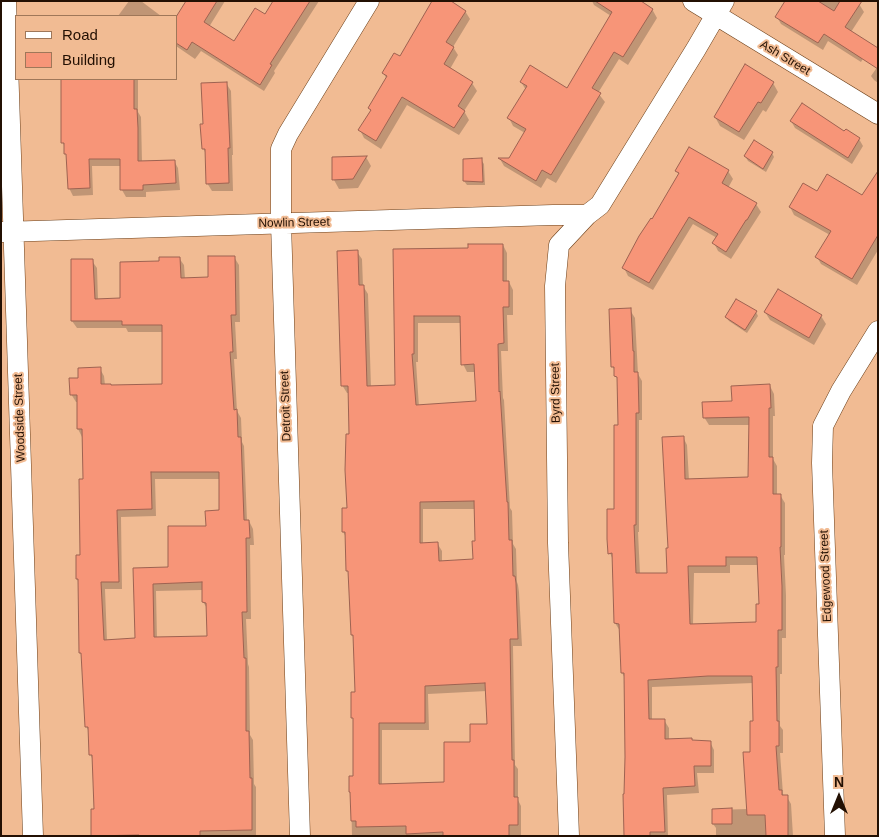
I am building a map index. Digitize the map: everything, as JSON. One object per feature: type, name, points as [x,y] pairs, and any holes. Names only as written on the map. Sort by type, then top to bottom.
[{"type":"street","name":"Woodside Street","points":[[6,1],[8,231],[33,836]]},
{"type":"street","name":"Detroit Street","points":[[300,836],[281,223],[281,149],[288,134],[369,1]]},
{"type":"street","name":"Ash Street","points":[[693,1],[719,8],[878,114]]},
{"type":"street","name":"Byrd Street","points":[[569,836],[558,543],[555,286],[559,245],[600,204],[719,8]]},
{"type":"street","name":"Nowlin Street","points":[[8,231],[588,215]]},
{"type":"street","name":"Edgewood Street","points":[[835,836],[822,472],[823,426],[841,391],[878,331]]},
{"type":"building","points":[[186,1],[217,1],[204,22],[234,41],[255,8],[265,14],[273,1],[310,1],[270,64],[272,65],[260,85],[192,42],[187,50],[178,44],[177,15]]},
{"type":"building","points":[[432,1],[451,1],[466,11],[446,42],[454,47],[444,64],[473,82],[458,106],[465,111],[454,128],[402,97],[376,141],[358,130],[371,110],[368,108],[387,76],[382,73],[394,53],[400,56]]},
{"type":"building","points":[[595,1],[641,1],[653,9],[623,57],[614,52],[592,88],[601,93],[551,175],[542,170],[536,181],[498,158],[509,158],[526,129],[507,118],[527,86],[520,82],[530,65],[567,88],[612,12]]},
{"type":"building","points":[[785,1],[818,1],[834,11],[840,1],[862,1],[845,27],[878,48],[878,69],[824,34],[818,43],[775,17]]},
{"type":"building","points":[[745,64],[774,82],[761,103],[758,102],[739,132],[714,117]]},
{"type":"building","points":[[61,80],[134,80],[134,109],[137,109],[138,128],[138,161],[175,160],[176,183],[143,185],[143,190],[120,190],[120,159],[89,159],[90,188],[68,189],[66,154],[64,154],[64,143],[61,143]]},
{"type":"building","points":[[227,82],[230,148],[228,148],[229,183],[206,184],[205,149],[202,149],[200,124],[203,124],[201,83]]},
{"type":"building","points":[[802,103],[844,131],[846,129],[860,138],[848,158],[790,121]]},
{"type":"building","points":[[754,140],[773,152],[763,169],[744,156]]},
{"type":"building","points":[[689,147],[729,170],[722,183],[757,203],[726,252],[712,243],[718,234],[689,217],[649,283],[622,268],[639,236],[652,219],[679,173],[675,171]]},
{"type":"building","points":[[367,156],[353,179],[332,180],[332,157]]},
{"type":"building","points":[[482,158],[483,182],[463,181],[463,159]]},
{"type":"building","points":[[878,171],[878,235],[852,279],[815,257],[831,231],[789,207],[803,183],[817,191],[827,174],[862,195]]},
{"type":"building","points":[[468,244],[503,244],[503,281],[509,281],[509,307],[503,307],[504,343],[498,344],[499,392],[508,502],[509,540],[512,540],[513,576],[515,576],[516,583],[518,639],[510,639],[512,760],[514,760],[514,797],[518,797],[518,825],[509,825],[509,836],[443,836],[443,832],[406,834],[406,826],[356,827],[356,821],[351,821],[349,792],[349,776],[353,776],[351,692],[355,692],[353,635],[351,635],[348,571],[346,571],[345,532],[342,532],[342,508],[347,508],[345,470],[346,434],[349,434],[348,386],[341,386],[337,251],[358,250],[359,285],[364,285],[367,386],[395,385],[393,249],[468,248]],"holes":[[[414,316],[460,316],[461,365],[474,364],[476,401],[416,405],[412,354],[414,354]],[[474,501],[475,541],[472,541],[473,559],[439,561],[438,542],[420,543],[420,502]],[[485,683],[487,724],[470,724],[470,742],[444,742],[444,782],[379,784],[379,723],[425,723],[425,686]]]},
{"type":"building","points":[[208,256],[235,256],[236,315],[231,315],[233,352],[230,352],[234,410],[237,409],[238,437],[241,437],[244,520],[249,520],[250,538],[246,538],[247,612],[242,612],[244,658],[246,658],[246,731],[249,731],[250,778],[252,778],[252,830],[200,831],[200,836],[91,836],[91,809],[94,809],[92,755],[89,755],[88,727],[85,727],[81,653],[79,653],[78,579],[76,579],[76,555],[80,555],[79,479],[83,479],[82,429],[77,429],[77,395],[70,395],[69,378],[78,378],[78,368],[101,367],[101,384],[162,384],[162,325],[122,325],[122,321],[71,321],[71,259],[93,259],[95,299],[120,298],[120,262],[159,261],[159,257],[180,257],[181,278],[208,277]],"holes":[[[151,472],[219,472],[219,510],[205,511],[206,526],[168,526],[168,567],[133,568],[135,638],[104,640],[101,582],[119,582],[117,510],[152,509]],[[202,582],[202,602],[206,603],[207,636],[154,637],[153,584]]]},
{"type":"building","points":[[778,289],[822,315],[809,338],[764,312]]},
{"type":"building","points":[[736,299],[757,311],[745,330],[725,317]]},
{"type":"building","points":[[631,308],[634,372],[638,372],[639,413],[636,413],[636,525],[634,525],[636,573],[667,573],[666,548],[668,548],[662,437],[684,436],[685,479],[748,477],[749,417],[703,418],[702,402],[732,401],[731,386],[770,384],[769,457],[773,457],[773,494],[781,494],[782,630],[778,630],[778,667],[776,667],[779,746],[776,746],[779,790],[782,790],[782,795],[788,795],[788,836],[766,836],[765,815],[747,815],[743,752],[750,752],[750,721],[753,721],[752,676],[708,676],[648,680],[649,719],[665,719],[665,739],[692,738],[692,740],[711,741],[711,766],[694,766],[695,786],[663,788],[665,832],[650,832],[650,836],[624,836],[624,673],[621,673],[619,624],[614,623],[612,553],[608,554],[607,539],[607,509],[614,509],[614,425],[618,425],[617,377],[614,376],[614,367],[611,367],[609,309]],"holes":[[[726,557],[757,557],[759,604],[756,604],[756,622],[690,624],[688,566],[726,566]]]},
{"type":"building","points":[[732,808],[732,824],[712,824],[712,809]]}]
